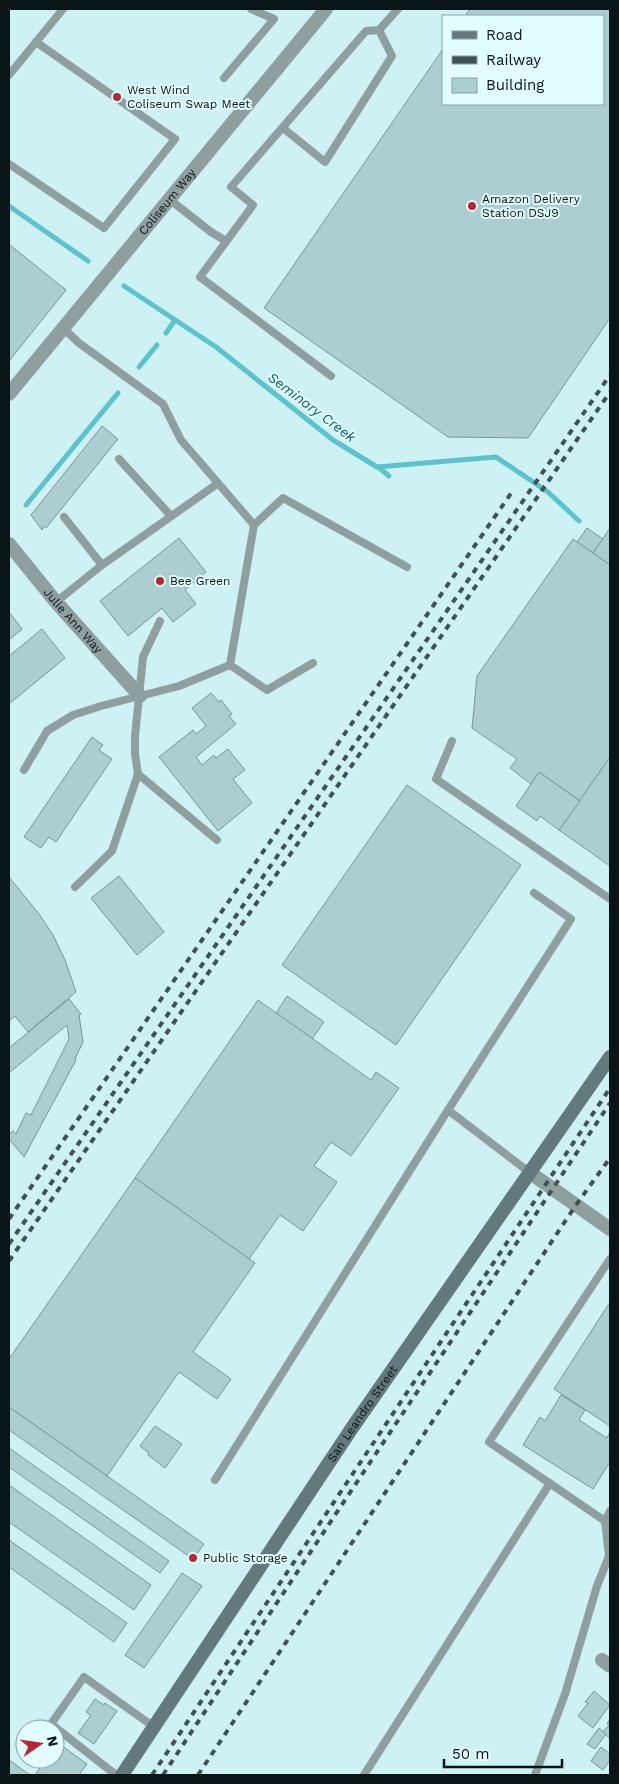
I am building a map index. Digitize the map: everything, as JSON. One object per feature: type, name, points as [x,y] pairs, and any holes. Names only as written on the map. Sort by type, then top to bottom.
[{"type":"main road","name":"San Leandro Street","points":[[122,1775],[352,1428],[610,1057]]},
{"type":"street","name":"Coliseum Way","points":[[9,394],[326,9]]},
{"type":"street","name":"Julie Ann Way","points":[[9,544],[56,602],[140,696]]},
{"type":"street","points":[[530,1172],[610,1229]]},
{"type":"lane","points":[[9,75],[63,9]]},
{"type":"lane","points":[[224,78],[274,19],[251,9]]},
{"type":"lane","points":[[331,376],[200,277],[253,204],[231,187],[366,31],[379,30],[398,9]]},
{"type":"lane","points":[[283,128],[325,162],[392,56],[379,30]]},
{"type":"lane","points":[[9,164],[104,228],[175,139],[36,42]]},
{"type":"lane","points":[[169,199],[211,232],[226,241]]},
{"type":"lane","points":[[63,328],[79,343],[163,404],[181,440],[254,525]]},
{"type":"lane","points":[[119,459],[171,516]]},
{"type":"lane","points":[[56,602],[102,565],[217,484]]},
{"type":"lane","points":[[230,665],[254,525],[283,498],[407,567]]},
{"type":"lane","points":[[64,517],[102,565]]},
{"type":"lane","points":[[76,887],[112,851],[138,774],[135,736],[143,657],[160,621]]},
{"type":"lane","points":[[230,665],[267,690],[313,662]]},
{"type":"lane","points":[[24,770],[47,731],[74,715],[179,686],[230,665]]},
{"type":"lane","points":[[452,741],[436,779],[610,899]]},
{"type":"lane","points":[[138,774],[217,840]]},
{"type":"lane","points":[[215,1480],[448,1110],[571,919],[534,893]]},
{"type":"lane","points":[[448,1110],[530,1172]]},
{"type":"lane","points":[[604,1521],[489,1442],[610,1259]]},
{"type":"lane","points":[[364,1775],[550,1483]]},
{"type":"lane","points":[[534,1775],[565,1694],[597,1586],[609,1556],[604,1521],[610,1511]]},
{"type":"lane","points":[[116,1775],[50,1724],[84,1677],[154,1727]]},
{"type":"building","name":"Amazon Delivery Station DSJ9","points":[[470,9],[610,9],[610,318],[528,438],[448,437],[264,308],[442,50],[442,105],[604,105],[604,15],[466,15]]},
{"type":"building","points":[[10,245],[66,290],[9,361],[9,247]]},
{"type":"building","points":[[102,426],[118,439],[46,528],[44,526],[42,530],[31,515]]},
{"type":"building","points":[[587,528],[603,539],[593,553],[577,542]]},
{"type":"building","points":[[610,528],[610,565],[593,553]]},
{"type":"building","name":"Bee Green","points":[[179,538],[206,572],[185,590],[196,604],[173,622],[162,608],[128,636],[100,601]]},
{"type":"building","points":[[573,539],[610,565],[610,757],[580,801],[539,772],[531,784],[510,768],[517,759],[472,728],[477,676]]},
{"type":"building","points":[[9,612],[22,629],[9,640]]},
{"type":"building","points":[[42,629],[65,658],[9,704],[9,656]]},
{"type":"building","points":[[211,693],[219,702],[221,700],[232,714],[229,716],[236,724],[196,757],[202,765],[214,755],[216,758],[228,749],[245,770],[233,779],[252,803],[218,831],[159,757],[193,730],[196,734],[206,726],[192,708]]},
{"type":"building","points":[[92,737],[103,745],[99,750],[112,759],[56,842],[49,837],[41,848],[24,837]]},
{"type":"building","points":[[610,757],[610,866],[559,830]]},
{"type":"building","points":[[539,772],[580,801],[559,830],[540,816],[537,821],[516,806]]},
{"type":"building","points":[[407,785],[521,865],[396,1045],[282,965]]},
{"type":"building","points":[[119,876],[164,932],[137,955],[91,898]]},
{"type":"building","points":[[9,877],[39,914],[53,935],[65,960],[76,992],[28,1032],[15,1016],[10,1020],[9,1018]]},
{"type":"building","points":[[287,996],[324,1022],[312,1039],[276,1013]]},
{"type":"building","points":[[69,999],[81,1014],[79,1015],[83,1042],[76,1060],[24,1157],[9,1139],[9,1134],[13,1131],[16,1134],[26,1113],[31,1115],[69,1039],[67,1025],[9,1073],[9,1048]]},
{"type":"building","points":[[258,1000],[371,1080],[376,1072],[399,1088],[351,1156],[331,1142],[314,1166],[337,1182],[303,1231],[280,1215],[249,1259],[135,1178]]},
{"type":"building","points":[[135,1178],[255,1263],[193,1352],[231,1379],[217,1399],[179,1372],[107,1476],[9,1407],[9,1359]]},
{"type":"building","points":[[610,1302],[610,1426],[554,1389]]},
{"type":"building","points":[[561,1395],[585,1410],[579,1420],[607,1438],[610,1432],[610,1462],[593,1489],[523,1445],[540,1417],[545,1421]]},
{"type":"building","points":[[9,1407],[204,1544],[193,1559],[9,1430]]},
{"type":"building","points":[[155,1426],[182,1444],[165,1468],[140,1446]]},
{"type":"building","points":[[9,1448],[169,1561],[160,1573],[9,1467]]},
{"type":"building","points":[[9,1485],[151,1585],[134,1610],[9,1522]]},
{"type":"building","points":[[9,1540],[127,1623],[114,1642],[9,1567]]},
{"type":"building","points":[[182,1573],[202,1586],[144,1668],[125,1655]]},
{"type":"building","points":[[594,1691],[610,1705],[593,1728],[578,1716],[588,1703],[585,1702]]},
{"type":"building","points":[[95,1699],[117,1711],[94,1744],[78,1733],[91,1715],[86,1712]]},
{"type":"building","points":[[610,1719],[610,1739],[603,1732],[609,1725],[607,1724]]},
{"type":"building","points":[[599,1728],[606,1734],[595,1749],[587,1744]]},
{"type":"building","points":[[601,1747],[610,1754],[610,1760],[603,1770],[591,1761]]},
{"type":"building","points":[[65,1748],[87,1764],[79,1775],[35,1775],[39,1769],[65,1769]]},
{"type":"building","points":[[9,1760],[15,1764],[15,1769],[22,1769],[30,1775],[9,1775]]},
{"type":"waterway","name":"Seminary Creek","points":[[9,206],[88,261]]},
{"type":"waterway","name":"Seminary Creek","points":[[124,286],[216,347],[333,440],[377,467],[496,457],[548,492],[579,521]]},
{"type":"waterway","points":[[166,333],[175,320]]},
{"type":"waterway","points":[[139,367],[157,345]]},
{"type":"waterway","points":[[26,505],[118,393]]},
{"type":"waterway","points":[[378,467],[389,476]]},
{"type":"railway","points":[[9,1244],[610,375]]},
{"type":"railway","points":[[9,1261],[610,392]]},
{"type":"railway","points":[[9,1219],[514,489]]},
{"type":"railway","points":[[152,1775],[610,1088]]},
{"type":"railway","points":[[163,1775],[610,1103]]},
{"type":"railway","points":[[198,1775],[576,1205],[610,1158]]},
{"type":"place","name":"West Wind Coliseum Swap Meet","points":[[117,97]]},
{"type":"place","name":"Amazon Delivery Station DSJ9","points":[[472,206]]},
{"type":"place","name":"Bee Green","points":[[160,581]]},
{"type":"place","name":"Public Storage","points":[[193,1558]]}]
